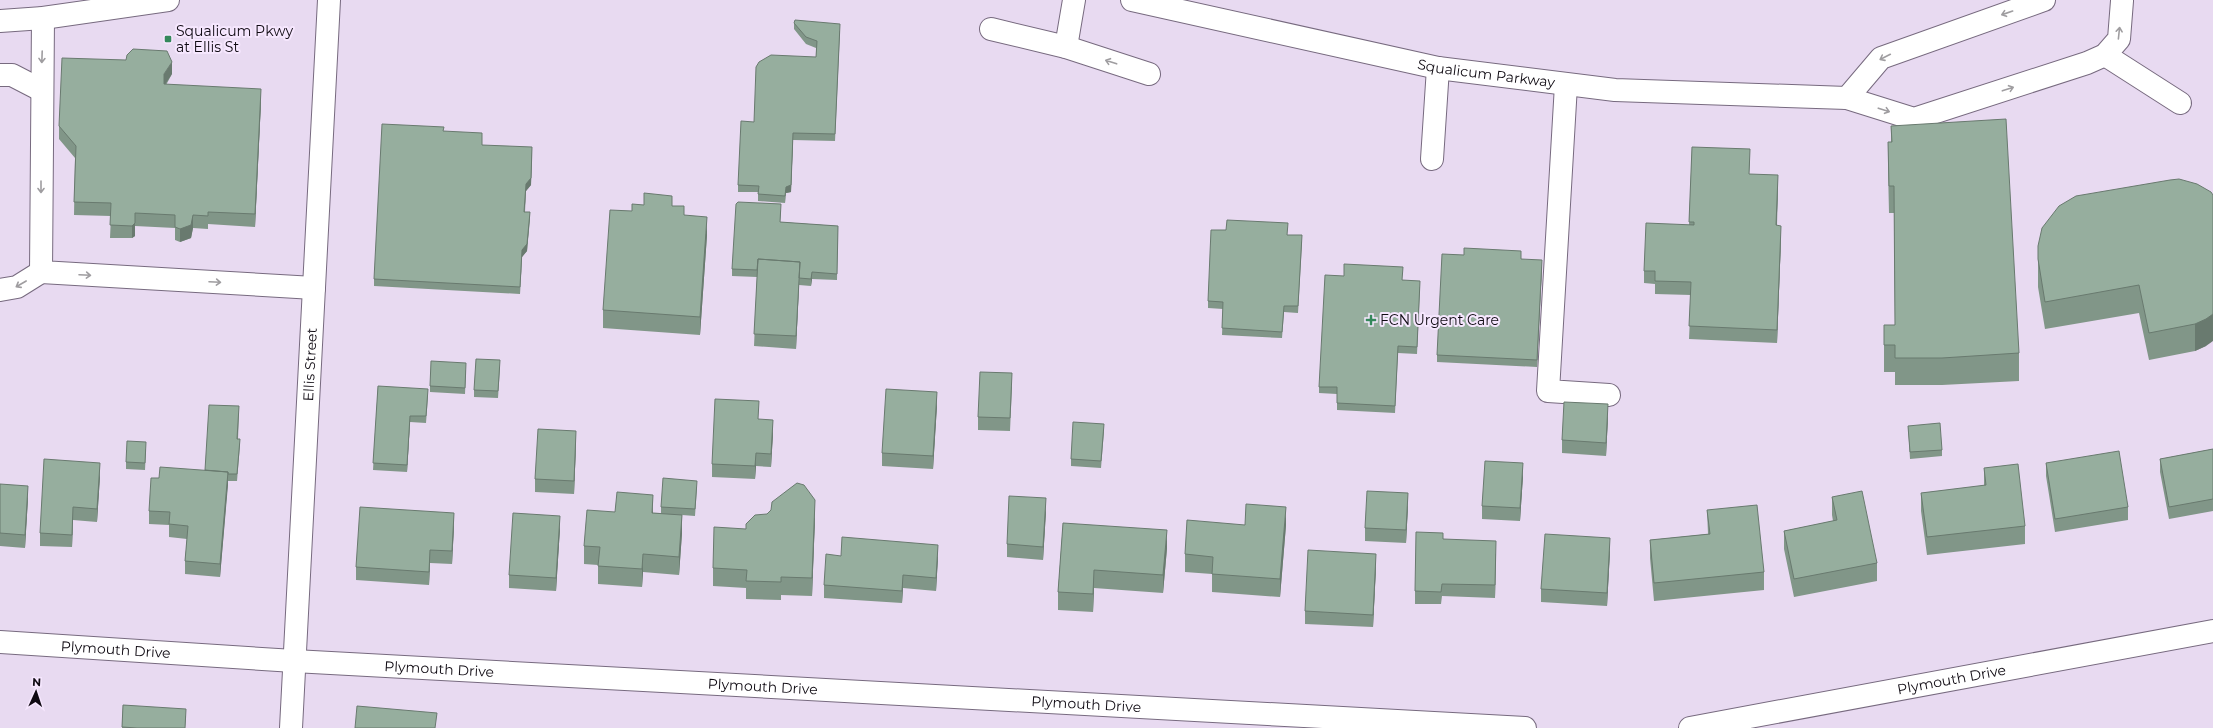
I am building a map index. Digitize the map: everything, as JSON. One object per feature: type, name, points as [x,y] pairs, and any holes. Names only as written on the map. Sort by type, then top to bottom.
[{"type":"street","points":[[0,21],[43,18],[168,0]]},
{"type":"street","name":"Ellis Street","points":[[291,728],[329,0]]},
{"type":"street","points":[[1066,47],[1074,0]]},
{"type":"street","name":"Squalicum Parkway","points":[[1132,0],[1438,68],[1566,85],[1622,90],[1847,98],[1914,119],[2087,63],[2105,55]]},
{"type":"street","points":[[1847,98],[1881,58],[2044,0]]},
{"type":"street","points":[[2122,0],[2119,39],[2105,55],[2180,102]]},
{"type":"street","points":[[40,272],[43,18]]},
{"type":"street","points":[[991,29],[1066,47],[1148,74]]},
{"type":"street","points":[[1432,159],[1438,68]]},
{"type":"street","points":[[0,75],[12,75],[41,90]]},
{"type":"street","points":[[1566,85],[1548,391],[1609,395]]},
{"type":"street","points":[[0,290],[18,287],[40,272],[314,288]]},
{"type":"street","name":"Plymouth Drive","points":[[1690,728],[2213,631]]},
{"type":"street","name":"Plymouth Drive","points":[[0,642],[294,661],[1525,728]]},
{"type":"building","points":[[795,20],[840,24],[835,134],[793,133],[791,185],[786,187],[785,196],[758,194],[759,186],[738,185],[741,121],[754,122],[756,67],[759,62],[771,55],[816,57],[817,41],[806,37],[794,23]]},
{"type":"building","points":[[133,49],[167,51],[172,62],[164,74],[164,84],[261,89],[255,214],[208,212],[208,216],[193,215],[191,225],[180,229],[175,227],[175,215],[135,213],[135,223],[132,226],[110,225],[111,203],[74,202],[76,146],[59,126],[62,58],[126,60],[127,55]]},
{"type":"building","points":[[2006,119],[2019,353],[1942,358],[1895,358],[1895,345],[1884,345],[1884,325],[1895,325],[1894,186],[1889,186],[1888,142],[1892,142],[1891,126]]},
{"type":"building","points":[[382,124],[444,127],[443,131],[482,133],[482,145],[532,147],[531,178],[526,184],[524,212],[530,212],[527,244],[522,250],[520,287],[374,279]]},
{"type":"building","points":[[1692,147],[1750,149],[1749,174],[1778,175],[1776,225],[1781,226],[1777,330],[1689,326],[1691,282],[1655,281],[1655,271],[1644,271],[1646,223],[1694,225],[1694,222],[1689,222]]},
{"type":"building","points":[[2179,179],[2197,184],[2211,192],[2213,195],[2213,314],[2195,324],[2149,333],[2139,285],[2045,302],[2038,259],[2038,246],[2042,228],[2059,206],[2076,196]]},
{"type":"building","points":[[644,193],[672,196],[672,206],[684,206],[684,215],[707,217],[700,317],[603,310],[610,210],[632,211],[632,204],[644,205]]},
{"type":"building","points":[[738,202],[781,204],[780,222],[838,226],[837,274],[812,272],[811,279],[799,278],[800,262],[758,259],[757,270],[732,269],[736,204]]},
{"type":"building","points":[[1227,220],[1288,223],[1287,235],[1302,235],[1298,306],[1284,306],[1282,332],[1222,328],[1223,302],[1208,301],[1211,230],[1226,230]]},
{"type":"building","points":[[1464,248],[1521,251],[1521,259],[1542,260],[1537,360],[1437,355],[1442,254],[1464,255]]},
{"type":"building","points":[[758,259],[800,262],[796,336],[754,334]]},
{"type":"building","name":"FCN Urgent Care","points":[[1344,264],[1403,267],[1402,280],[1420,281],[1417,347],[1398,346],[1395,406],[1337,403],[1337,387],[1319,387],[1325,275],[1344,276]]},
{"type":"building","points":[[476,359],[500,360],[498,391],[474,390]]},
{"type":"building","points":[[431,361],[466,363],[465,388],[430,386]]},
{"type":"building","points":[[980,372],[1012,373],[1010,418],[978,417]]},
{"type":"building","points":[[378,386],[428,389],[426,416],[410,416],[407,465],[373,463]]},
{"type":"building","points":[[886,389],[937,392],[933,456],[882,453]]},
{"type":"building","points":[[715,399],[759,401],[758,419],[773,420],[771,454],[756,453],[755,466],[712,464]]},
{"type":"building","points":[[1564,402],[1608,404],[1606,443],[1562,440]]},
{"type":"building","points":[[209,405],[239,406],[237,439],[240,439],[237,474],[205,470]]},
{"type":"building","points":[[1073,422],[1104,424],[1101,461],[1071,459]]},
{"type":"building","points":[[1940,423],[1942,450],[1910,452],[1908,426]]},
{"type":"building","points":[[538,429],[576,431],[574,481],[535,479]]},
{"type":"building","points":[[127,441],[146,442],[145,463],[126,462]]},
{"type":"building","points":[[2213,449],[2213,499],[2169,507],[2160,459]]},
{"type":"building","points":[[2119,451],[2128,507],[2055,519],[2046,463]]},
{"type":"building","points":[[44,459],[100,463],[97,509],[73,507],[72,535],[40,533]]},
{"type":"building","points":[[1485,461],[1523,463],[1520,508],[1482,506]]},
{"type":"building","points":[[2018,464],[2025,526],[1927,537],[1921,493],[1986,485],[1984,468]]},
{"type":"building","points":[[160,467],[228,472],[220,564],[185,561],[188,526],[169,524],[170,512],[149,511],[151,478],[159,478]]},
{"type":"building","points":[[663,478],[697,481],[695,509],[661,507]]},
{"type":"building","points":[[797,483],[804,485],[815,500],[812,578],[781,577],[781,582],[746,581],[747,570],[713,568],[714,527],[746,529],[746,524],[755,515],[767,514],[771,510],[772,502]]},
{"type":"building","points":[[0,484],[28,486],[25,535],[0,533]]},
{"type":"building","points":[[1367,491],[1408,493],[1406,530],[1365,528]]},
{"type":"building","points":[[1862,491],[1877,563],[1794,579],[1784,531],[1837,520],[1832,497]]},
{"type":"building","points":[[617,492],[653,495],[652,513],[682,515],[679,557],[643,554],[642,569],[598,566],[600,547],[584,546],[587,510],[615,512]]},
{"type":"building","points":[[1009,496],[1046,498],[1043,547],[1007,544]]},
{"type":"building","points":[[1246,504],[1286,507],[1280,579],[1212,574],[1213,557],[1185,554],[1187,520],[1245,525]]},
{"type":"building","points":[[1757,505],[1764,572],[1654,583],[1650,540],[1710,534],[1707,510]]},
{"type":"building","points":[[360,507],[454,513],[452,551],[430,550],[429,572],[356,567]]},
{"type":"building","points":[[513,513],[560,516],[556,578],[509,575]]},
{"type":"building","points":[[1063,523],[1167,530],[1163,575],[1094,570],[1093,594],[1058,592]]},
{"type":"building","points":[[1416,532],[1443,533],[1443,539],[1496,541],[1495,585],[1442,584],[1441,592],[1415,591]]},
{"type":"building","points":[[1545,534],[1610,538],[1607,593],[1541,589]]},
{"type":"building","points":[[842,537],[938,545],[936,578],[903,575],[902,591],[824,585],[826,554],[841,556]]},
{"type":"building","points":[[1308,550],[1376,554],[1373,615],[1305,611]]},
{"type":"building","points":[[123,705],[186,709],[185,728],[122,727]]},
{"type":"building","points":[[357,706],[437,713],[435,728],[355,728]]},
{"type":"place","name":"Squalicum Pkwy at Ellis St","points":[[168,39]]},
{"type":"place","name":"FCN Urgent Care","points":[[1371,320]]}]
